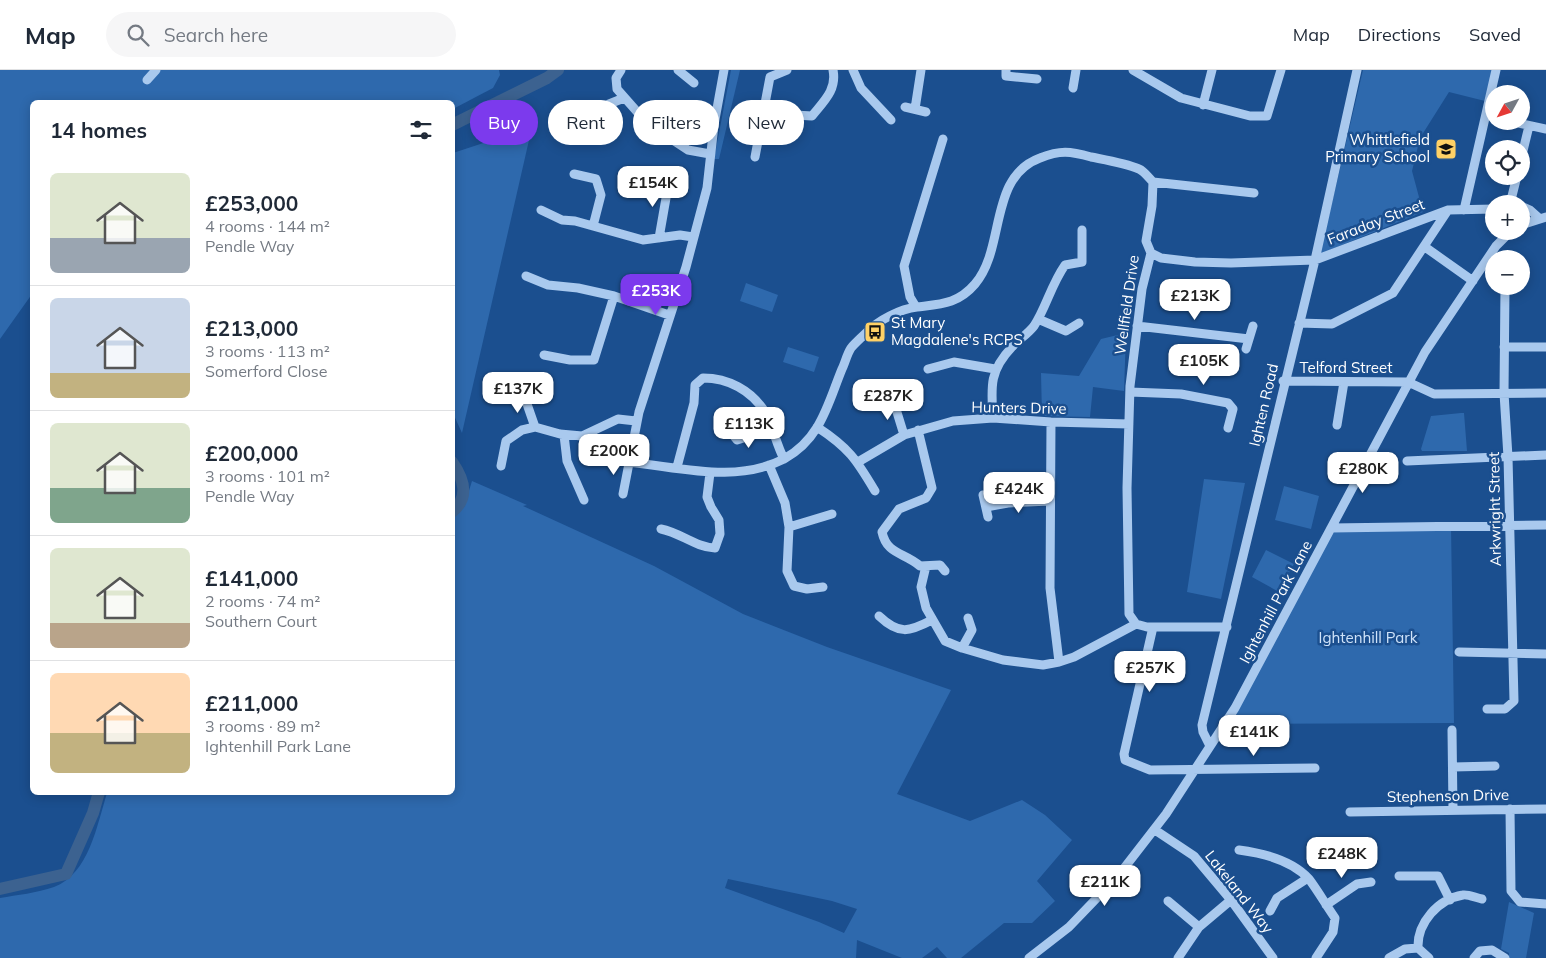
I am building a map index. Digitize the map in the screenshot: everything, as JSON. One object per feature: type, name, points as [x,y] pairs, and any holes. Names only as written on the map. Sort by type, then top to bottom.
[{"type":"street","points":[[147,80],[156,70]]},
{"type":"street","points":[[620,70],[616,78],[617,89],[647,123],[676,140],[688,150],[710,154]]},
{"type":"street","points":[[678,70],[694,83]]},
{"type":"street","points":[[623,494],[636,421],[686,267],[707,188],[710,154],[724,70]]},
{"type":"street","points":[[755,157],[770,77],[787,70]]},
{"type":"street","points":[[804,116],[812,116],[829,95],[835,82],[833,70]]},
{"type":"street","points":[[853,70],[861,88],[892,120]]},
{"type":"street","points":[[915,109],[922,70]]},
{"type":"street","points":[[1006,70],[1006,76],[1037,78]]},
{"type":"street","points":[[1073,88],[1076,70]]},
{"type":"street","points":[[1133,70],[1181,98],[1250,116],[1267,116],[1281,70]]},
{"type":"street","points":[[1203,105],[1212,70]]},
{"type":"street","name":"Ighten Road","points":[[1210,746],[1202,732],[1202,725],[1227,627],[1283,381],[1315,260],[1357,70]]},
{"type":"street","points":[[1494,85],[1496,70]]},
{"type":"street","points":[[619,100],[624,98]]},
{"type":"street","points":[[905,107],[926,112]]},
{"type":"street","points":[[1530,126],[1546,129]]},
{"type":"street","points":[[1464,210],[1486,130]]},
{"type":"street","points":[[916,307],[910,297],[904,266],[942,138]]},
{"type":"street","points":[[628,462],[677,467],[710,473],[753,471],[784,459],[797,450],[827,412],[851,349],[868,330],[882,321],[916,307],[933,307],[952,302],[975,284],[982,273],[990,252],[1007,189],[1021,170],[1034,160],[1059,151],[1080,154],[1140,169],[1152,182],[1254,193]]},
{"type":"street","points":[[574,174],[596,179],[600,195],[593,226]]},
{"type":"street","points":[[659,238],[669,181]]},
{"type":"street","name":"Wellfield Drive","points":[[1136,624],[1129,614],[1128,594],[1130,392],[1142,289],[1151,253],[1146,241],[1152,206],[1152,182]]},
{"type":"street","points":[[1299,323],[1332,324],[1393,293],[1448,210],[1485,209]]},
{"type":"street","points":[[541,210],[562,220],[593,226],[643,240],[680,235],[693,237]]},
{"type":"street","name":"Faraday Street","points":[[1151,253],[1161,258],[1231,264],[1315,260],[1448,210]]},
{"type":"street","points":[[1530,210],[1542,218]]},
{"type":"street","points":[[1530,223],[1542,218]]},
{"type":"street","points":[[993,418],[991,392],[995,368],[1011,348],[1033,327],[1053,282],[1065,265],[1082,262],[1082,230]]},
{"type":"street","name":"Ightenhill Park Lane","points":[[1495,250],[1502,240]]},
{"type":"street","points":[[1425,247],[1473,281]]},
{"type":"street","name":"Ightenhill Park Lane","points":[[1029,958],[1069,927],[1118,876],[1155,830],[1240,700],[1425,352],[1473,281],[1485,270]]},
{"type":"street","points":[[526,276],[548,286],[578,288],[616,297],[669,316]]},
{"type":"street","name":"Arkwright Street","points":[[1487,709],[1505,709],[1514,701],[1508,526],[1508,457],[1504,393],[1505,295]]},
{"type":"street","points":[[544,355],[570,360],[594,360],[616,297]]},
{"type":"street","points":[[1038,319],[1066,331],[1079,323]]},
{"type":"street","points":[[1137,326],[1249,339]]},
{"type":"street","points":[[1246,349],[1253,326]]},
{"type":"street","points":[[1504,347],[1546,347]]},
{"type":"street","points":[[928,369],[954,362],[995,368]]},
{"type":"street","points":[[677,467],[694,404],[695,385],[703,378],[721,378],[750,393],[765,413],[784,459]]},
{"type":"street","name":"Telford Street","points":[[1283,381],[1408,382]]},
{"type":"street","points":[[1337,425],[1344,382]]},
{"type":"street","points":[[1408,382],[1434,394],[1546,393]]},
{"type":"street","points":[[1130,392],[1181,394],[1228,403],[1233,409],[1228,428]]},
{"type":"street","points":[[520,393],[527,404],[535,427]]},
{"type":"street","points":[[892,396],[904,435]]},
{"type":"street","name":"Hunters Drive","points":[[858,462],[904,435],[953,421],[993,418],[1129,424]]},
{"type":"street","points":[[501,466],[506,441],[522,430],[535,427],[564,435],[582,436],[618,419],[636,421]]},
{"type":"street","points":[[1051,422],[1050,588],[1059,662]]},
{"type":"street","points":[[817,427],[842,443],[858,462],[875,491]]},
{"type":"street","points":[[733,435],[737,440],[772,430]]},
{"type":"street","points":[[918,430],[932,488],[926,498],[899,509],[882,532],[884,542],[891,551],[906,555],[920,566],[940,565],[945,571]]},
{"type":"street","points":[[564,435],[567,460],[584,500]]},
{"type":"street","points":[[1407,461],[1546,456]]},
{"type":"street","points":[[769,465],[785,503],[788,527],[786,571],[794,586],[806,589],[823,587]]},
{"type":"street","points":[[661,529],[674,532],[703,548],[715,548],[720,534],[719,520],[710,507],[708,497],[710,473]]},
{"type":"street","points":[[983,495],[988,517]]},
{"type":"street","points":[[986,507],[1008,503],[1050,501]]},
{"type":"street","points":[[788,527],[832,514]]},
{"type":"street","points":[[1331,528],[1546,525]]},
{"type":"street","points":[[926,566],[922,587],[926,608],[945,641],[1003,660],[1043,665],[1059,662],[1074,657],[1136,624],[1153,627],[1227,627]]},
{"type":"street","points":[[878,616],[892,629],[905,630],[932,620]]},
{"type":"street","points":[[962,648],[972,630],[968,618]]},
{"type":"street","points":[[1153,627],[1124,754],[1126,761],[1144,769],[1315,768]]},
{"type":"street","points":[[1459,652],[1546,654]]},
{"type":"street","points":[[1452,730],[1454,810]]},
{"type":"street","points":[[1453,767],[1495,766]]},
{"type":"street","points":[[1510,809],[1511,891],[1520,902],[1546,904]]},
{"type":"street","name":"Stephenson Drive","points":[[1350,812],[1546,809]]},
{"type":"street","name":"Lakeland Way","points":[[1155,830],[1194,856],[1231,900],[1273,958]]},
{"type":"street","points":[[1239,850],[1264,854],[1291,866],[1308,878],[1335,918],[1333,932],[1316,958]]},
{"type":"street","points":[[1399,876],[1438,876],[1450,900]]},
{"type":"street","points":[[1270,911],[1278,898],[1308,878]]},
{"type":"street","points":[[1326,906],[1357,884],[1370,882]]},
{"type":"street","points":[[1418,948],[1422,924],[1440,904],[1464,895],[1482,899]]},
{"type":"street","points":[[1168,900],[1199,927]]},
{"type":"street","points":[[1178,958],[1199,927],[1231,900]]},
{"type":"street","points":[[1390,958],[1405,949],[1418,948],[1429,958]]},
{"type":"street","points":[[1474,958],[1480,951],[1492,950],[1504,958]]},
{"type":"green space","points":[[0,70],[499,70],[500,75],[493,88],[455,108],[455,100],[30,100],[30,297],[0,339]]},
{"type":"green space","points":[[731,70],[740,70],[733,100],[729,100],[729,117],[719,159],[714,159],[717,145],[719,145],[719,133]]},
{"type":"green space","points":[[1363,70],[1492,70],[1489,85],[1485,85],[1485,101],[1449,92],[1420,138],[1412,171],[1423,212],[1320,254]]},
{"type":"green space","points":[[477,145],[528,145],[462,433],[455,418],[455,152]]},
{"type":"green space","points":[[746,283],[778,295],[772,312],[740,301]]},
{"type":"green space","points":[[1126,333],[1124,391],[1093,387],[1090,417],[1042,416],[1041,373],[1079,376],[1101,339]]},
{"type":"green space","points":[[788,347],[819,357],[814,372],[783,362]]},
{"type":"green space","points":[[1464,413],[1467,451],[1422,451],[1431,416]]},
{"type":"green space","points":[[1204,479],[1245,483],[1221,599],[1187,592]]},
{"type":"green space","points":[[472,481],[527,505],[523,506],[654,566],[743,614],[827,647],[951,690],[897,794],[970,821],[1022,800],[1045,815],[1072,840],[1037,881],[1055,901],[1032,923],[1004,923],[961,958],[947,958],[937,947],[922,958],[902,958],[857,940],[856,958],[0,958],[0,898],[54,887],[66,881],[84,860],[95,833],[106,795],[455,795],[455,514],[464,507]],"holes":[[[728,879],[832,901],[857,909],[844,933],[725,888]]]},
{"type":"green space","points":[[1284,486],[1319,496],[1311,529],[1275,520]]},
{"type":"green space","name":"Ightenhill Park","points":[[1451,526],[1454,723],[1226,724],[1331,528]]},
{"type":"green space","points":[[1266,550],[1294,564],[1279,592],[1252,577]]},
{"type":"green space","points":[[1509,902],[1534,913],[1526,958],[1509,958],[1509,953],[1501,949]]},
{"type":"waterway","points":[[455,124],[547,78],[558,70]]},
{"type":"waterway","points":[[455,467],[460,475],[463,488],[461,500],[455,509]]},
{"type":"waterway","points":[[0,889],[66,874],[93,813],[98,795]]},
{"type":"place","name":"Whittlefield Primary School","points":[[1446,149]]},
{"type":"place","name":"St Mary Magdalene's RCPS","points":[[875,332]]}]
